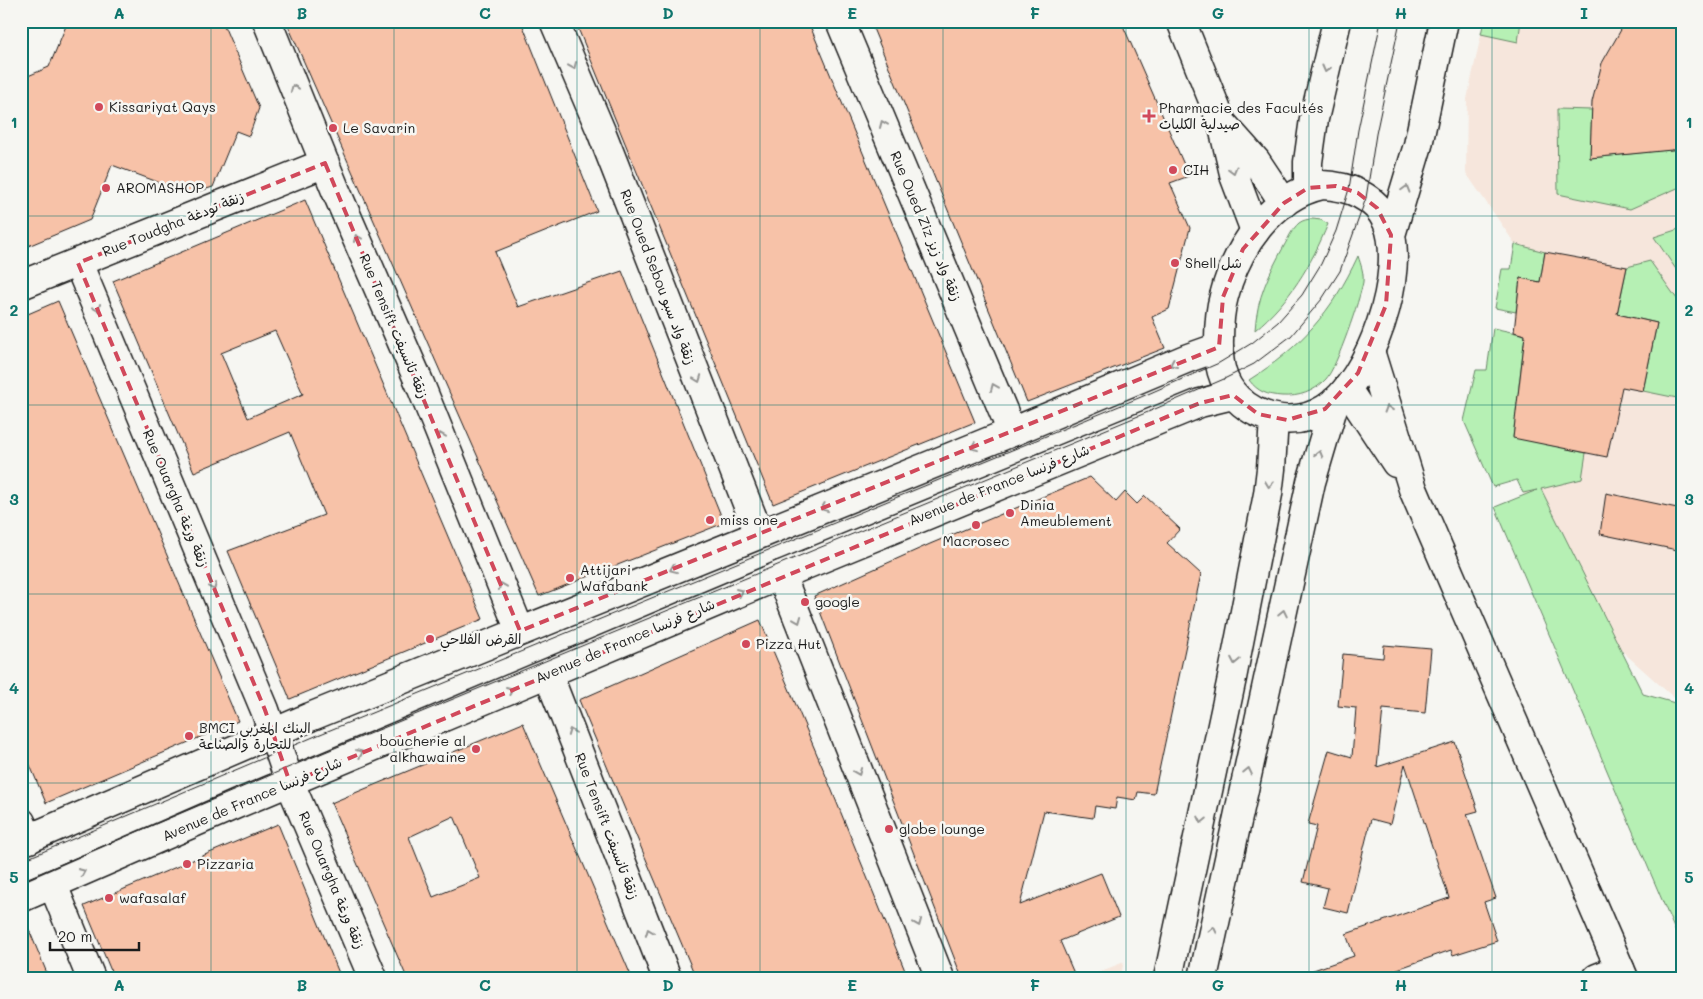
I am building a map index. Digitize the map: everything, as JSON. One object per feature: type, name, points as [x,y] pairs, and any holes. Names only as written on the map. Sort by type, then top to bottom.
[{"type":"street","name":"Rue Tensift زنقة تانسيفت","points":[[267,21],[325,163],[420,384],[520,631]]},
{"type":"street","name":"Rue Oued Sebou زنقة واد سبو","points":[[554,21],[601,130],[759,534]]},
{"type":"street","name":"Rue Oued Ziz زنقة واد زيز","points":[[840,21],[1012,432]]},
{"type":"street","points":[[1181,21],[1222,123],[1235,178],[1256,231]]},
{"type":"street","points":[[1308,188],[1308,162],[1314,119],[1337,21]]},
{"type":"street","points":[[1202,978],[1311,482],[1341,395],[1370,351],[1382,321],[1390,282],[1391,236],[1418,145],[1444,21]]},
{"type":"street","points":[[1222,123],[1256,161],[1284,203]]},
{"type":"street","name":"Rue Toudgha زنقة تودغة","points":[[21,286],[325,163]]},
{"type":"street","points":[[1341,395],[1325,409],[1300,419],[1274,418],[1258,414],[1244,406],[1233,395],[1221,372],[1219,363],[1219,323],[1223,297],[1231,272],[1243,249],[1256,231],[1284,203],[1308,188],[1322,185],[1336,186],[1358,193],[1377,208],[1386,221],[1391,236]]},
{"type":"street","name":"Rue Ouargha زنقة ورغة","points":[[78,263],[274,733],[290,782],[373,978]]},
{"type":"street","points":[[24,834],[1218,347]]},
{"type":"street","points":[[1370,351],[1413,489],[1614,975]]},
{"type":"street","name":"Avenue de France شارع فرنسا","points":[[21,898],[780,575],[1200,402],[1233,395]]},
{"type":"street","points":[[1341,395],[1413,489]]},
{"type":"street","points":[[1168,978],[1232,678],[1263,520],[1271,469],[1274,418]]},
{"type":"street","points":[[780,575],[940,978]]},
{"type":"street","name":"Rue Tensift زنقة تانسيفت","points":[[548,674],[667,978]]},
{"type":"street","points":[[53,884],[91,978]]},
{"type":"highlighted area","points":[[325,163],[520,631],[1219,347],[1223,297],[1243,249],[1284,203],[1308,188],[1336,186],[1358,193],[1377,208],[1391,235],[1386,305],[1358,373],[1325,409],[1287,420],[1258,414],[1233,395],[1200,403],[290,783],[265,710],[78,263]]},
{"type":"shaded area","points":[[1484,21],[1682,21],[1682,705],[1622,651],[1523,493],[1513,438],[1515,244],[1466,173],[1467,99]]},
{"type":"shaded area","points":[[1124,962],[1120,978],[1084,978]]},
{"type":"green space","points":[[1484,21],[1521,21],[1518,42],[1481,34]]},
{"type":"green space","points":[[1557,109],[1592,110],[1590,158],[1677,149],[1682,168],[1682,186],[1630,209],[1558,194]]},
{"type":"green space","points":[[1307,219],[1321,220],[1328,224],[1307,268],[1279,307],[1255,330],[1261,296],[1290,234],[1299,223]]},
{"type":"green space","points":[[1682,228],[1682,278],[1654,237]]},
{"type":"green space","points":[[1515,244],[1545,252],[1540,282],[1520,278],[1516,312],[1495,308],[1502,269],[1511,269]]},
{"type":"green space","points":[[1358,256],[1363,275],[1361,291],[1342,348],[1326,379],[1306,393],[1294,396],[1272,395],[1256,387],[1249,380],[1284,355],[1313,327],[1337,294]]},
{"type":"green space","points":[[1650,261],[1682,306],[1682,399],[1643,391],[1657,323],[1617,314],[1627,267]]},
{"type":"green space","points":[[1493,328],[1525,335],[1513,437],[1586,453],[1582,479],[1541,489],[1643,694],[1682,705],[1682,947],[1495,507],[1537,490],[1523,493],[1517,480],[1493,487],[1464,421],[1476,370],[1487,370]]},
{"type":"building","points":[[68,21],[222,21],[259,108],[249,136],[236,131],[213,187],[190,194],[112,165],[90,220],[21,249],[21,79],[49,67]]},
{"type":"building","points":[[286,21],[521,21],[597,211],[495,252],[518,307],[622,271],[724,523],[539,596]]},
{"type":"building","points":[[575,21],[808,21],[975,422],[773,504]]},
{"type":"building","points":[[870,21],[1121,21],[1189,176],[1170,183],[1190,228],[1169,309],[1152,317],[1165,348],[1027,402]]},
{"type":"building","points":[[1630,21],[1682,21],[1682,149],[1590,158],[1592,102],[1602,63],[1622,28]]},
{"type":"building","points":[[305,200],[483,619],[290,699],[228,551],[324,515],[290,432],[194,472],[113,281]],"holes":[[[275,331],[303,394],[248,418],[221,353]]]},
{"type":"building","points":[[1545,252],[1627,267],[1617,314],[1657,323],[1643,391],[1622,387],[1607,457],[1513,438],[1525,335],[1514,332],[1520,278],[1540,282]]},
{"type":"building","points":[[58,301],[238,721],[46,803],[21,744],[21,317]]},
{"type":"building","points":[[1090,477],[1116,502],[1125,492],[1137,504],[1145,496],[1180,529],[1167,543],[1201,574],[1154,794],[1138,792],[1136,800],[1117,797],[1115,809],[1095,806],[1093,818],[1044,811],[1020,905],[1101,873],[1119,917],[1060,941],[1076,978],[962,978],[814,596],[930,544]]},
{"type":"building","points":[[1606,493],[1682,509],[1682,551],[1600,534]]},
{"type":"building","points":[[760,620],[908,978],[696,978],[579,700]]},
{"type":"building","points":[[1384,645],[1431,649],[1425,713],[1383,709],[1377,767],[1455,742],[1478,811],[1467,814],[1496,898],[1484,902],[1497,941],[1453,955],[1451,950],[1372,978],[1303,978],[1302,974],[1354,956],[1346,934],[1449,898],[1405,764],[1390,824],[1371,819],[1348,913],[1323,907],[1328,888],[1303,882],[1317,826],[1308,824],[1329,750],[1352,757],[1356,708],[1338,706],[1343,654],[1383,658]]},
{"type":"building","points":[[523,723],[632,978],[407,978],[331,803]],"holes":[[[454,816],[480,878],[433,897],[409,837]]]},
{"type":"building","points":[[278,824],[341,978],[114,978],[84,906]]},
{"type":"building","points":[[22,913],[49,978],[21,978]]},
{"type":"tram line","points":[[21,861],[318,735],[1141,397],[1219,363],[1252,343],[1278,322],[1302,295],[1321,264],[1336,231],[1349,189],[1358,130],[1381,21]]},
{"type":"tram line","points":[[21,881],[325,752],[1148,412],[1254,364],[1291,336],[1322,299],[1340,271],[1366,198],[1376,134],[1400,21]]},
{"type":"place","name":"Kissariyat Qays","points":[[99,107]]},
{"type":"place","name":"Pharmacie des Facultés صيدلية الكليات","points":[[1149,116]]},
{"type":"place","name":"Le Savarin","points":[[333,128]]},
{"type":"place","name":"CIH","points":[[1173,170]]},
{"type":"place","name":"AROMASHOP","points":[[106,188]]},
{"type":"place","name":"Shell شل","points":[[1175,263]]},
{"type":"place","name":"Dinia Ameublement","points":[[1010,513]]},
{"type":"place","name":"miss one","points":[[710,520]]},
{"type":"place","name":"Macrosec","points":[[976,525]]},
{"type":"place","name":"Attijari Wafabank","points":[[570,578]]},
{"type":"place","name":"google","points":[[805,602]]},
{"type":"place","name":"القرض الفلاحي","points":[[430,639]]},
{"type":"place","name":"Pizza Hut","points":[[746,644]]},
{"type":"place","name":"BMCI البنك المغربي للتجارة والصناعة","points":[[189,736]]},
{"type":"place","name":"boucherie al alkhawaine","points":[[476,749]]},
{"type":"place","name":"globe lounge","points":[[889,829]]},
{"type":"place","name":"Pizzaria","points":[[187,864]]},
{"type":"place","name":"wafasalaf","points":[[109,898]]}]
